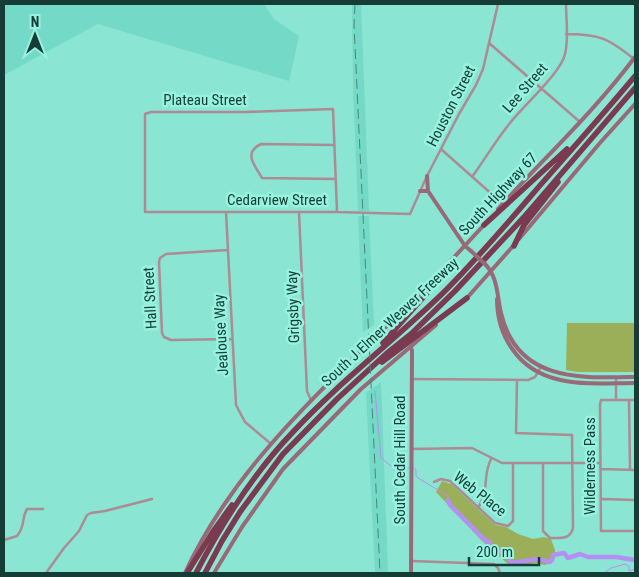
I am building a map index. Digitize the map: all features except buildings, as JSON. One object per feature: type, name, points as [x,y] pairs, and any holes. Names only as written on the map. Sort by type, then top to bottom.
[{"type":"highway","name":"South J Elmer Weaver Freeway","points":[[196,573],[221,528],[244,493],[292,432],[375,353],[446,290],[518,211],[635,75]]},
{"type":"highway","name":"South J Elmer Weaver Freeway","points":[[205,573],[240,512],[283,454],[364,374],[411,334],[455,291],[524,217],[635,88]]},
{"type":"highway","points":[[622,103],[635,92]]},
{"type":"highway","points":[[484,225],[594,124]]},
{"type":"highway","points":[[514,246],[524,225],[565,173],[579,151]]},
{"type":"highway","points":[[375,353],[428,292],[445,268]]},
{"type":"highway","points":[[364,374],[468,298]]},
{"type":"highway","points":[[186,573],[218,523],[240,495],[244,493]]},
{"type":"main road","name":"South Highway 67","points":[[186,573],[193,555],[225,501],[270,443],[445,268],[580,122],[634,58]]},
{"type":"main road","points":[[214,573],[238,533],[283,469],[361,389],[468,298],[635,104]]},
{"type":"main road","points":[[427,176],[428,191],[465,246],[485,264],[495,278],[502,315],[510,335],[522,352],[541,367],[556,374],[580,377],[635,377]]},
{"type":"main road","points":[[420,191],[428,191]]},
{"type":"main road","points":[[457,234],[462,239],[470,241]]},
{"type":"main road","points":[[457,234],[460,252]]},
{"type":"main road","points":[[497,292],[498,314],[506,339],[520,360],[538,372],[556,380],[580,383],[635,383]]},
{"type":"main road","name":"South Cedar Hill Road","points":[[411,346],[411,573]]},
{"type":"main road","points":[[580,377],[580,383]]},
{"type":"street","name":"Houston Street","points":[[410,214],[427,176],[483,69],[498,4]]},
{"type":"street","name":"Lee Street","points":[[472,177],[509,123],[560,65],[566,47],[566,4]]},
{"type":"street","points":[[566,34],[587,34],[602,38],[617,45],[634,58]]},
{"type":"street","points":[[489,43],[580,122]]},
{"type":"street","name":"Plateau Street","points":[[145,212],[145,114],[151,112],[245,112],[333,109],[334,145]]},
{"type":"street","points":[[336,179],[262,178],[253,165],[253,150],[258,145],[334,145],[336,179],[337,212]]},
{"type":"street","points":[[441,150],[503,204]]},
{"type":"street","name":"Cedarview Street","points":[[145,212],[410,214]]},
{"type":"street","name":"Jealouse Way","points":[[226,212],[235,400],[245,422],[270,443]]},
{"type":"street","name":"Grigsby Way","points":[[299,212],[307,391],[311,400]]},
{"type":"street","name":"Hall Street","points":[[228,250],[166,254],[160,258],[162,333],[164,337],[171,340],[232,339]]},
{"type":"street","points":[[412,379],[532,379],[541,367]]},
{"type":"street","points":[[616,377],[616,400],[635,400]]},
{"type":"street","points":[[517,380],[516,433],[572,435],[572,532],[561,538],[550,538],[545,535],[543,528],[543,463]]},
{"type":"street","name":"Wilderness Pass","points":[[616,400],[601,400],[601,531],[635,531]]},
{"type":"street","points":[[630,400],[630,470]]},
{"type":"street","points":[[411,448],[472,448],[502,463],[600,463]]},
{"type":"street","points":[[478,508],[485,494],[486,470],[491,459]]},
{"type":"street","name":"Web Place","points":[[434,482],[441,479],[450,481],[495,524],[502,526],[511,524],[513,520],[513,463]]},
{"type":"street","points":[[601,469],[635,470]]},
{"type":"street","points":[[46,573],[79,531],[86,516],[91,513],[152,499]]},
{"type":"street","points":[[602,499],[635,500]]},
{"type":"street","points":[[4,540],[18,536],[23,529],[24,513],[27,509],[43,509]]},
{"type":"street","points":[[411,561],[494,564],[500,573]]},
{"type":"shaded area","points":[[4,4],[264,4],[274,19],[299,36],[289,81],[98,24],[4,75]]},
{"type":"shaded area","points":[[352,4],[361,4],[369,211],[358,211]]},
{"type":"shaded area","points":[[358,216],[369,216],[374,325],[363,332]]},
{"type":"shaded area","points":[[567,323],[635,323],[635,372],[578,372],[566,370]]},
{"type":"shaded area","points":[[381,382],[388,573],[375,573],[366,393]]},
{"type":"shaded area","points":[[442,481],[451,484],[495,525],[506,527],[518,534],[533,539],[544,537],[551,539],[555,550],[555,558],[552,562],[545,565],[536,563],[515,566],[508,564],[482,541],[436,492]]},
{"type":"waterway","points":[[375,391],[381,458],[391,466],[409,468]]},
{"type":"waterway","points":[[414,468],[418,478],[448,496],[448,500]]},
{"type":"waterway","points":[[448,500],[450,505],[486,541],[490,542],[489,550],[495,547],[495,550],[501,552],[510,549],[509,560],[512,563],[537,559],[550,562],[553,555],[564,553],[568,558],[580,554],[588,557],[616,557],[635,560]]},
{"type":"waterway","points":[[604,573],[611,568],[625,564],[629,566],[629,571],[635,569]]},
{"type":"railway","points":[[355,4],[354,25],[380,573]]}]
